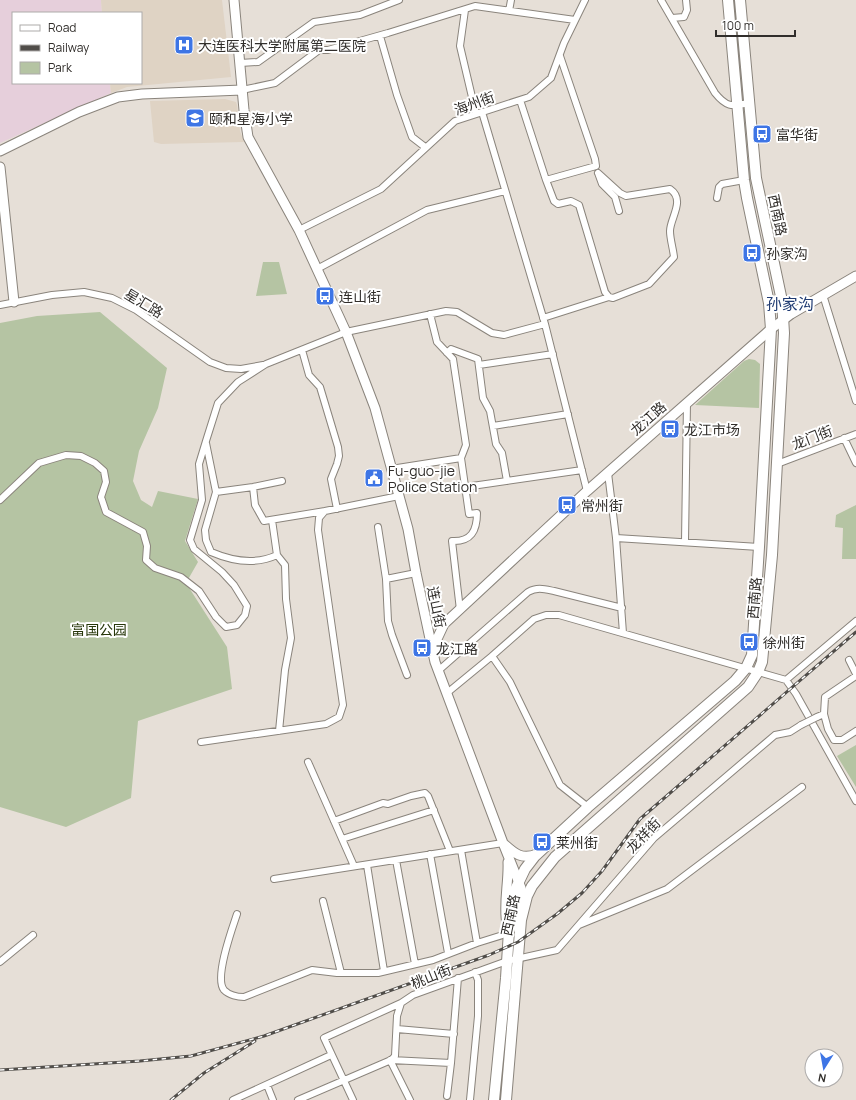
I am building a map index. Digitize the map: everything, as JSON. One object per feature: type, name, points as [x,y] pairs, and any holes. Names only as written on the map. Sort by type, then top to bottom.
[{"type":"main road","name":"西南路","points":[[494,1100],[512,959],[514,932],[512,901],[518,881],[530,861],[588,806],[735,681],[746,668],[752,655],[760,547],[771,329],[770,303],[744,180],[728,0]]},
{"type":"main road","name":"西南路","points":[[514,932],[532,886],[555,856],[748,687],[758,672],[762,662],[772,548],[784,333],[778,280],[756,178],[740,0]]},
{"type":"main road","points":[[730,26],[743,26]]},
{"type":"main road","name":"西南路","points":[[506,1100],[516,986],[512,959]]},
{"type":"street","name":"连山街","points":[[234,0],[248,137],[299,230],[346,332],[375,408],[408,528],[416,573],[438,671],[518,881]]},
{"type":"street","points":[[240,63],[258,62],[314,22],[360,15],[399,0]]},
{"type":"street","points":[[509,11],[511,0]]},
{"type":"street","name":"海州街","points":[[299,230],[381,189],[455,121],[529,97],[551,78],[585,0]]},
{"type":"street","points":[[661,0],[715,93],[726,104],[733,106],[750,102]]},
{"type":"street","points":[[672,18],[684,17],[687,10],[686,0]]},
{"type":"street","points":[[0,151],[79,112],[118,97],[142,94],[242,90],[275,83],[319,50],[328,50],[380,36],[475,6],[575,20]]},
{"type":"street","points":[[465,10],[460,46],[479,113],[505,191],[544,321],[587,491]]},
{"type":"street","points":[[380,36],[397,95],[412,137],[425,147]]},
{"type":"street","points":[[560,56],[602,184],[615,197],[620,211]]},
{"type":"street","points":[[520,100],[554,201],[558,204],[571,201],[579,205],[605,292],[609,297]]},
{"type":"street","points":[[546,180],[596,166]]},
{"type":"street","points":[[0,167],[14,302]]},
{"type":"street","points":[[0,500],[39,463],[66,455],[81,456],[94,463],[104,471],[106,482],[101,497],[106,512],[143,532],[146,546],[146,560],[155,568],[182,577],[199,591],[216,618],[226,627],[237,626],[245,615],[247,606],[234,585],[222,572],[194,549],[190,540],[202,500],[199,464],[218,403],[238,382],[266,364],[346,332],[446,311],[457,312],[492,333],[504,335],[609,297],[613,298],[649,284],[674,256],[670,230],[677,205],[676,197],[670,189],[626,196],[620,193],[598,173]]},
{"type":"street","points":[[717,198],[719,187],[722,184],[744,180]]},
{"type":"street","points":[[317,269],[427,210],[505,191]]},
{"type":"street","name":"龙江路","points":[[434,656],[437,639],[444,624],[587,491],[783,319],[856,276]]},
{"type":"street","name":"星汇路","points":[[0,305],[52,295],[84,292],[112,298],[136,310],[210,362],[226,368],[241,369],[266,364]]},
{"type":"street","points":[[823,295],[856,401]]},
{"type":"street","points":[[430,314],[437,342],[453,359],[466,445],[461,458],[469,514],[477,513],[477,523],[470,536],[461,542],[452,541],[460,610]]},
{"type":"street","points":[[447,353],[450,349],[478,360],[483,398],[490,411],[496,444],[502,453],[507,481]]},
{"type":"street","points":[[302,350],[310,375],[320,387],[338,447],[339,456],[331,479],[337,509]]},
{"type":"street","points":[[479,366],[553,354]]},
{"type":"street","points":[[685,542],[687,402]]},
{"type":"street","points":[[493,426],[568,414]]},
{"type":"street","name":"龙门街","points":[[777,465],[856,434]]},
{"type":"street","points":[[844,438],[856,463]]},
{"type":"street","points":[[206,441],[216,492],[205,530],[206,540],[211,552],[224,557],[251,561],[268,559],[277,555]]},
{"type":"street","points":[[392,469],[461,458]]},
{"type":"street","points":[[764,466],[777,465]]},
{"type":"street","points":[[465,487],[582,470]]},
{"type":"street","points":[[608,473],[616,538],[623,633]]},
{"type":"street","points":[[216,492],[282,481]]},
{"type":"street","points":[[253,487],[255,504],[264,521],[337,509],[399,496]]},
{"type":"street","points":[[201,742],[326,724],[339,718],[343,705],[318,530],[319,518],[325,511]]},
{"type":"street","points":[[272,520],[277,555],[285,565],[286,600],[291,638],[285,670],[279,731]]},
{"type":"street","points":[[378,526],[386,579],[388,621],[407,675]]},
{"type":"street","points":[[616,538],[772,548]]},
{"type":"street","points":[[386,579],[416,573]]},
{"type":"street","points":[[438,671],[533,589],[554,591],[622,608]]},
{"type":"street","points":[[447,693],[534,619],[546,615],[559,616],[786,680],[796,694],[856,801]]},
{"type":"street","points":[[426,617],[438,624],[444,624]]},
{"type":"street","points":[[786,680],[856,621]]},
{"type":"street","points":[[492,656],[510,682],[560,785],[588,806]]},
{"type":"street","points":[[849,660],[856,675],[825,697],[824,714],[828,729],[834,740],[842,740],[856,731]]},
{"type":"street","name":"龙祥街","points":[[512,959],[557,950],[654,838],[775,735],[790,732],[824,714]]},
{"type":"street","points":[[308,762],[354,866]]},
{"type":"street","points":[[578,926],[667,889],[802,787]]},
{"type":"street","points":[[334,821],[383,803],[388,804],[425,793],[428,796],[450,851]]},
{"type":"street","points":[[342,839],[434,810]]},
{"type":"street","points":[[274,879],[503,843],[520,856],[530,857],[537,854]]},
{"type":"street","points":[[461,850],[477,943]]},
{"type":"street","points":[[430,854],[448,953]]},
{"type":"street","points":[[237,914],[221,971],[220,981],[224,990],[235,996],[244,997],[312,970],[341,974],[378,973],[433,960],[448,953],[514,932],[505,914],[508,856]]},
{"type":"street","points":[[396,860],[415,964]]},
{"type":"street","points":[[367,864],[384,971]]},
{"type":"street","points":[[323,901],[341,974]]},
{"type":"street","points":[[0,962],[33,935]]},
{"type":"street","name":"桃山街","points":[[391,1060],[395,1056],[398,1016],[401,1003],[413,995],[512,959]]},
{"type":"street","points":[[470,1100],[478,1016],[478,980],[475,972]]},
{"type":"street","points":[[447,1096],[454,1034],[458,978]]},
{"type":"street","points":[[353,1100],[324,1038],[401,1003]]},
{"type":"street","points":[[397,1029],[454,1034]]},
{"type":"street","points":[[233,1100],[331,1055]]},
{"type":"street","points":[[298,1100],[391,1060],[451,1063]]},
{"type":"street","points":[[391,1060],[410,1100]]},
{"type":"street","points":[[267,1085],[273,1100]]},
{"type":"shaded area","points":[[0,0],[101,0],[102,12],[12,12],[12,84],[110,84],[111,93],[0,143]]},
{"type":"shaded area","name":"大连医科大学附属第二医院","points":[[101,0],[222,0],[231,77],[127,87],[111,93],[110,84],[142,84],[142,12],[102,12]]},
{"type":"shaded area","name":"颐和星海小学","points":[[225,99],[236,102],[240,131],[244,142],[161,144],[154,142],[150,101]]},
{"type":"green space","points":[[263,262],[279,262],[287,294],[256,296]]},
{"type":"green space","name":"富国公园","points":[[100,312],[167,368],[158,408],[139,451],[133,481],[141,500],[152,507],[158,491],[198,499],[185,541],[198,562],[186,583],[227,647],[232,689],[138,721],[131,798],[66,827],[0,807],[0,323],[37,316]]},
{"type":"green space","points":[[749,359],[755,360],[760,364],[759,408],[695,405],[744,361]]},
{"type":"green space","points":[[856,505],[856,559],[842,559],[843,528],[835,527],[836,515]]},
{"type":"green space","points":[[856,745],[856,787],[837,756]]},
{"type":"railway","points":[[0,1070],[140,1061],[191,1056],[264,1036],[489,955],[518,942],[557,914],[582,893],[602,871],[640,819],[856,632]]},
{"type":"railway","points":[[171,1100],[204,1073],[255,1041]]},
{"type":"place","name":"大连医科大学附属第二医院","points":[[184,45]]},
{"type":"place","name":"颐和星海小学","points":[[195,118]]},
{"type":"place","name":"富华街","points":[[762,134]]},
{"type":"place","name":"孙家沟","points":[[752,253]]},
{"type":"place","name":"连山街","points":[[325,296]]},
{"type":"place","name":"龙江市场","points":[[670,429]]},
{"type":"place","name":"Fu-guo-jie Police Station","points":[[374,478]]},
{"type":"place","name":"常州街","points":[[567,505]]},
{"type":"place","name":"徐州街","points":[[749,642]]},
{"type":"place","name":"龙江路","points":[[422,648]]},
{"type":"place","name":"莱州街","points":[[542,842]]},
{"type":"district","name":"孙家沟","points":[[790,304]]}]
